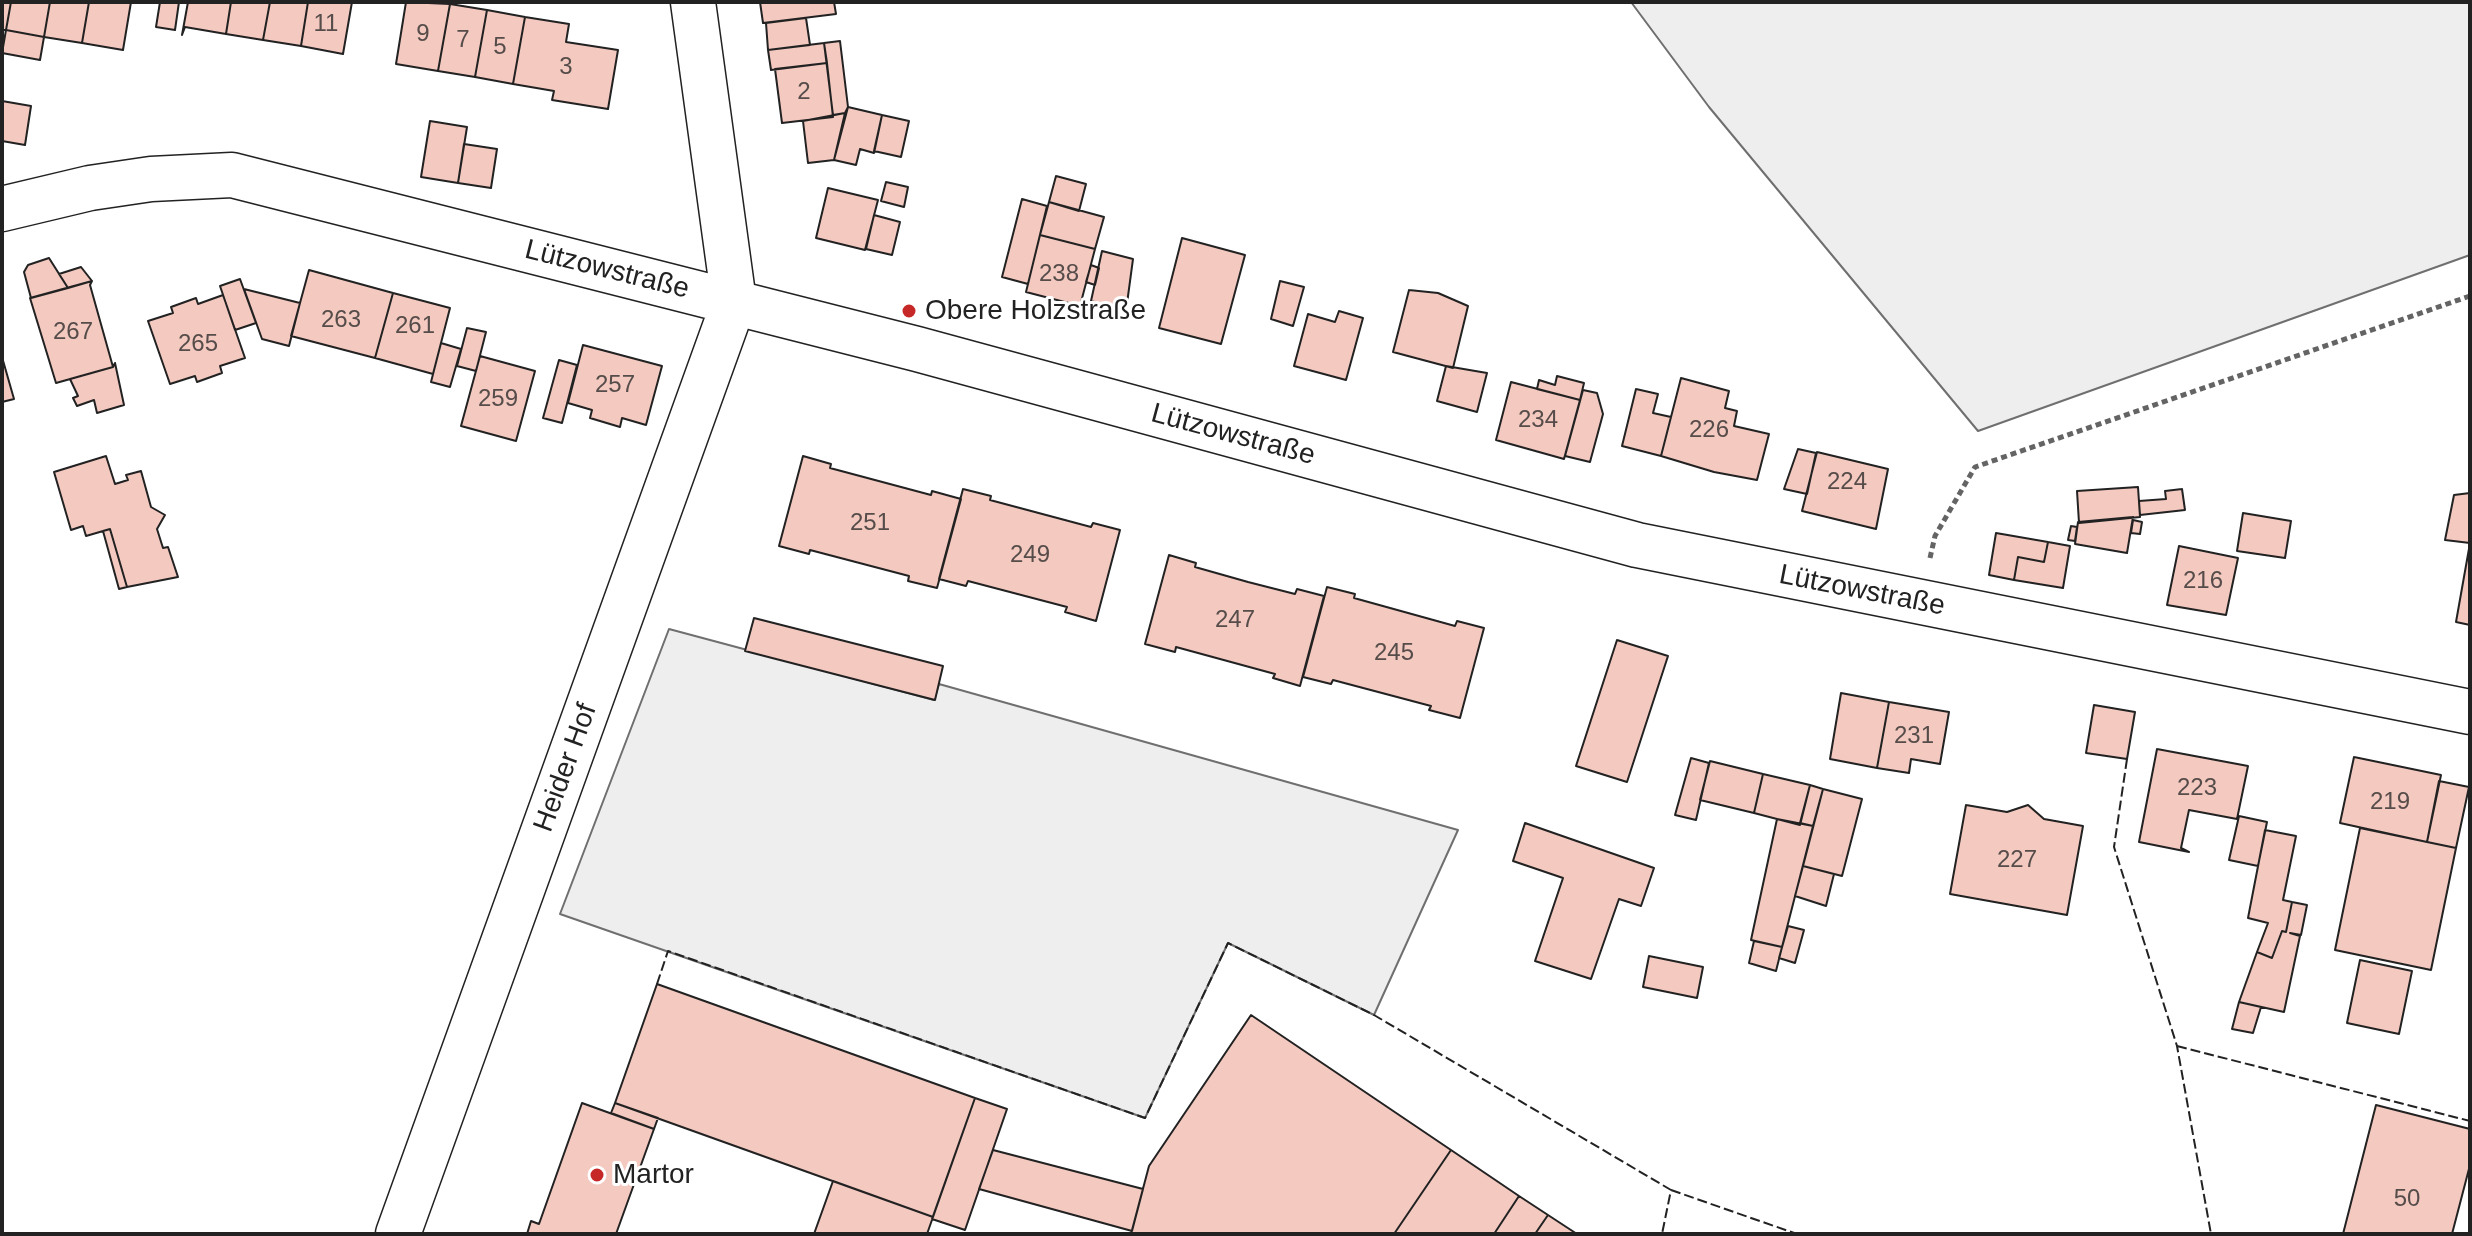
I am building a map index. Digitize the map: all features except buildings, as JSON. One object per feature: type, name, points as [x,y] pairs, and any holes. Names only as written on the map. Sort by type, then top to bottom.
[{"type":"street","points":[[693,2],[734,302]]},
{"type":"street","name":"Lützowstraße","points":[[2,209],[136,181],[232,175],[734,302],[1637,545],[2470,712]]},
{"type":"street","name":"Heider Hof","points":[[398,1234],[734,302]]},
{"type":"path","points":[[1921,602],[1935,536],[1975,467],[2470,296]]},
{"type":"shaded area","points":[[1631,2],[2470,2],[2470,255],[1978,431],[1709,107]]},
{"type":"shaded area","points":[[669,629],[934,700],[939,684],[1458,830],[1374,1015],[1228,943],[1145,1118],[560,914]]},
{"type":"fence","points":[[2127,759],[2114,847],[2177,1046],[2211,1234]]},
{"type":"fence","points":[[657,984],[668,951],[1145,1118],[1228,943],[1374,1015],[1671,1190],[1662,1234]]},
{"type":"fence","points":[[2177,1046],[2470,1121]]},
{"type":"fence","points":[[1671,1190],[1797,1234]]},
{"type":"place","name":"Obere Holzstraße","points":[[909,311]]},
{"type":"place","name":"Martor","points":[[597,1175]]}]
